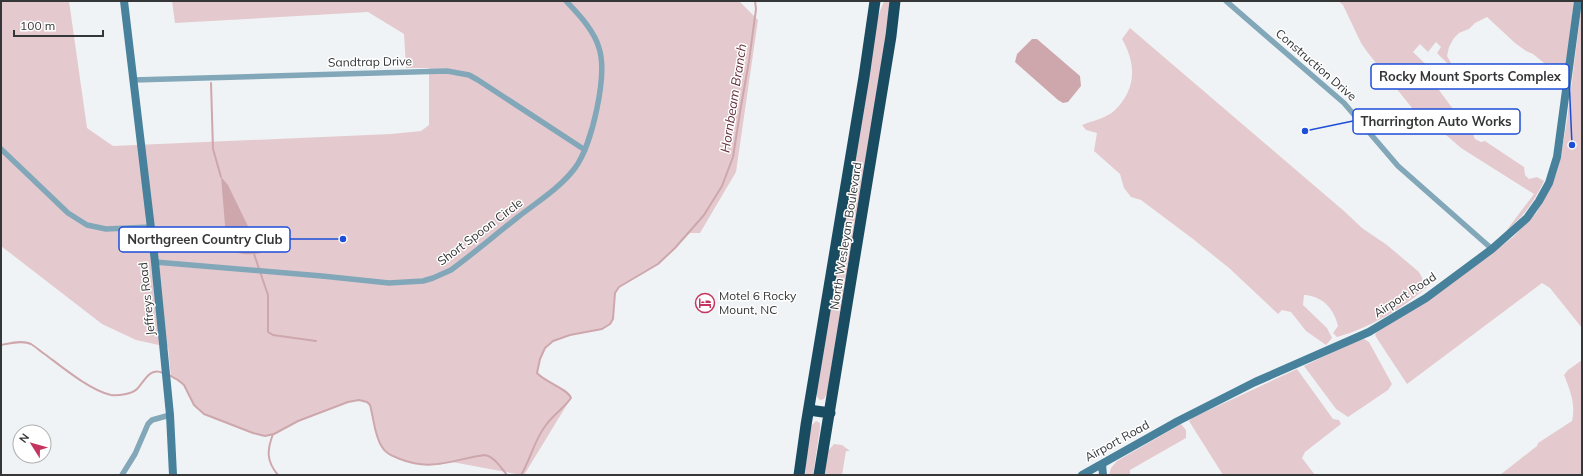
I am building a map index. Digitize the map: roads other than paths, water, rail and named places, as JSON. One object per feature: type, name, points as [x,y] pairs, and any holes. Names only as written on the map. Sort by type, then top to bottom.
[{"type":"highway","name":"North Wesleyan Boulevard","points":[[799,475],[875,1]]},
{"type":"highway","name":"North Wesleyan Boulevard","points":[[819,475],[891,36],[895,1]]},
{"type":"highway","points":[[809,410],[830,414]]},
{"type":"main road","name":"Jeffreys Road","points":[[124,1],[155,262],[170,415],[173,475]]},
{"type":"main road","name":"Airport Road","points":[[1082,475],[1178,421],[1255,382],[1369,332],[1426,298],[1492,249],[1527,218],[1539,201],[1550,180],[1557,157],[1567,96],[1578,1]]},
{"type":"main road","points":[[1102,464],[1103,475]]},
{"type":"street","name":"Short Spoon Circle","points":[[155,262],[389,283],[423,281],[442,274],[459,264],[558,186],[575,168],[585,150],[591,132],[601,85],[602,59],[596,39],[591,30],[566,1]]},
{"type":"street","name":"Construction Drive","points":[[1226,1],[1344,103],[1398,166],[1492,249]]},
{"type":"street","name":"Sandtrap Drive","points":[[133,80],[352,73],[458,73],[468,75],[488,85],[585,150]]},
{"type":"street","points":[[1,149],[68,213],[87,226],[106,229],[150,227]]},
{"type":"street","points":[[122,475],[136,454],[148,424],[152,420],[170,415]]},
{"type":"waterway","name":"Hornbeam Branch","points":[[521,475],[542,431],[549,421],[571,398],[569,394],[561,388],[541,377],[537,373],[540,359],[545,348],[553,341],[570,335],[602,329],[610,324],[613,319],[615,293],[619,287],[658,264],[675,248],[704,215],[722,186],[733,157],[749,61],[756,9],[755,1]]},
{"type":"waterway","points":[[211,83],[213,149],[221,177]]},
{"type":"waterway","points":[[254,254],[268,295],[268,332],[273,335],[316,341]]},
{"type":"waterway","name":"Hornbeam Branch","points":[[1,345],[20,342],[31,344],[86,384],[103,393],[111,395],[121,395],[132,392],[137,389],[151,373],[163,373]]},
{"type":"waterway","name":"Hornbeam Branch","points":[[169,375],[184,385],[194,405],[204,414],[253,433],[265,436],[274,434],[298,421],[348,402],[359,400],[367,402],[370,405],[379,442],[382,447],[392,456],[412,463],[433,465],[485,455],[495,460],[507,475]]},
{"type":"waterway","points":[[273,434],[269,455],[271,465],[278,475]]},
{"type":"place","name":"Tharrington Auto Works","points":[[1305,131]]},
{"type":"place","name":"Rocky Mount Sports Complex","points":[[1572,145]]},
{"type":"place","name":"Northgreen Country Club","points":[[343,239]]},
{"type":"place","name":"Motel 6 Rocky Mount, NC","points":[[705,303]]}]
